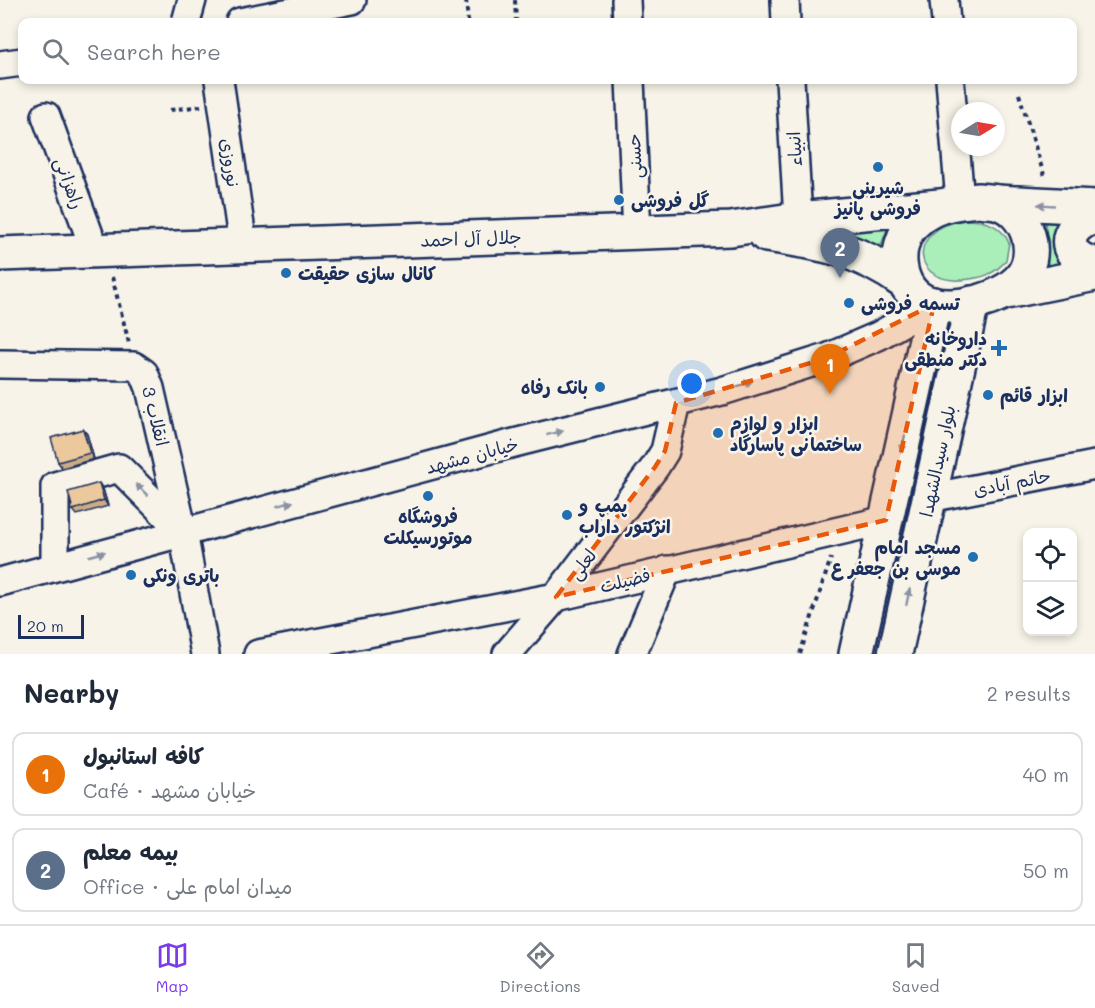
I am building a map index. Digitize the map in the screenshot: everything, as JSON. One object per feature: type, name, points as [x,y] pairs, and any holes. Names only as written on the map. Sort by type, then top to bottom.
[{"type":"main road","points":[[986,298],[1017,281],[1025,271],[1030,256],[1029,238],[1023,222],[998,202]]},
{"type":"main road","points":[[904,282],[899,263],[905,233],[915,221],[950,204],[998,202],[1095,207]]},
{"type":"main road","name":"جلال آل احمد","points":[[0,254],[731,230],[798,219],[950,204]]},
{"type":"main road","points":[[1095,217],[1075,226],[1069,234],[1070,247],[1076,256],[1095,264]]},
{"type":"main road","points":[[731,230],[817,242],[854,252],[880,265],[904,282],[922,299],[934,304],[986,298],[1095,274]]},
{"type":"main road","name":"بلوار سیدالشهدا","points":[[895,654],[950,406],[986,298]]},
{"type":"main road","name":"بلوار سیدالشهدا","points":[[856,654],[934,304]]},
{"type":"main road","points":[[913,398],[950,406]]},
{"type":"street","points":[[187,18],[192,0]]},
{"type":"street","points":[[260,18],[352,0]]},
{"type":"street","points":[[626,0],[627,18]]},
{"type":"street","points":[[785,0],[786,18]]},
{"type":"street","points":[[944,0],[946,18]]},
{"type":"street","points":[[0,65],[18,63]]},
{"type":"street","name":"نوروزی","points":[[220,84],[243,246]]},
{"type":"street","name":"حسنی","points":[[630,84],[637,233]]},
{"type":"street","name":"انبیاء","points":[[790,84],[798,219]]},
{"type":"street","points":[[950,84],[950,204]]},
{"type":"street","name":"راهزانی","points":[[46,116],[100,251]]},
{"type":"street","name":"خیابان مشهد","points":[[0,582],[676,403],[827,358],[878,336],[934,304]]},
{"type":"street","name":"انقلاب 3","points":[[0,364],[134,366],[144,373],[150,388],[183,532],[206,654]]},
{"type":"street","name":"لعلی","points":[[507,654],[556,597],[655,467],[665,451],[676,403]]},
{"type":"street","name":"حاتم آبادی","points":[[929,498],[1095,465]]},
{"type":"street","points":[[55,566],[55,486],[120,468],[183,532]]},
{"type":"street","name":"فضیلت","points":[[258,654],[556,597],[886,520]]},
{"type":"street","points":[[632,654],[667,570]]},
{"type":"path","points":[[466,0],[468,18]]},
{"type":"path","points":[[515,0],[516,18]]},
{"type":"path","points":[[1019,94],[1044,175]]},
{"type":"path","points":[[100,251],[134,366]]},
{"type":"path","points":[[800,654],[840,530]]},
{"type":"highlighted area","points":[[934,304],[886,520],[556,597],[665,451],[676,403],[827,358]]},
{"type":"green space","points":[[1062,217],[1065,264],[1048,266],[1045,219]]},
{"type":"green space","points":[[965,220],[985,222],[997,227],[1009,243],[1006,260],[985,276],[950,280],[936,275],[926,267],[922,256],[924,245],[932,234],[945,225]]},
{"type":"green space","points":[[890,221],[879,251],[855,236],[810,230]]},
{"type":"building","points":[[83,429],[90,453],[58,462],[51,438]]},
{"type":"building","points":[[99,483],[104,500],[73,510],[68,492]]},
{"type":"place","name":"شیرینی فروشی پانیز","points":[[878,167]]},
{"type":"place","name":"گل فروشی","points":[[619,200]]},
{"type":"place","name":"کانال سازی حقیقت","points":[[286,273]]},
{"type":"place","name":"بیمه معلم","points":[[840,278]]},
{"type":"place","name":"تسمه فروشی","points":[[849,303]]},
{"type":"place","name":"داروخانه دکتر منطقی","points":[[999,348]]},
{"type":"place","name":"بانک رفاه","points":[[600,387]]},
{"type":"place","name":"کافه استانبول","points":[[830,394]]},
{"type":"place","name":"ابزار قائم","points":[[988,395]]},
{"type":"place","name":"ابزار و لوازم ساختمانی پاسارگاد","points":[[718,433]]},
{"type":"place","name":"فروشگاه موتورسیکلت","points":[[428,496]]},
{"type":"place","name":"پمپ و انژکتور داراب","points":[[567,515]]},
{"type":"place","name":"مسجد امام موسی بن جعفر ع","points":[[973,557]]},
{"type":"place","name":"باتری ونکی","points":[[131,575]]}]
